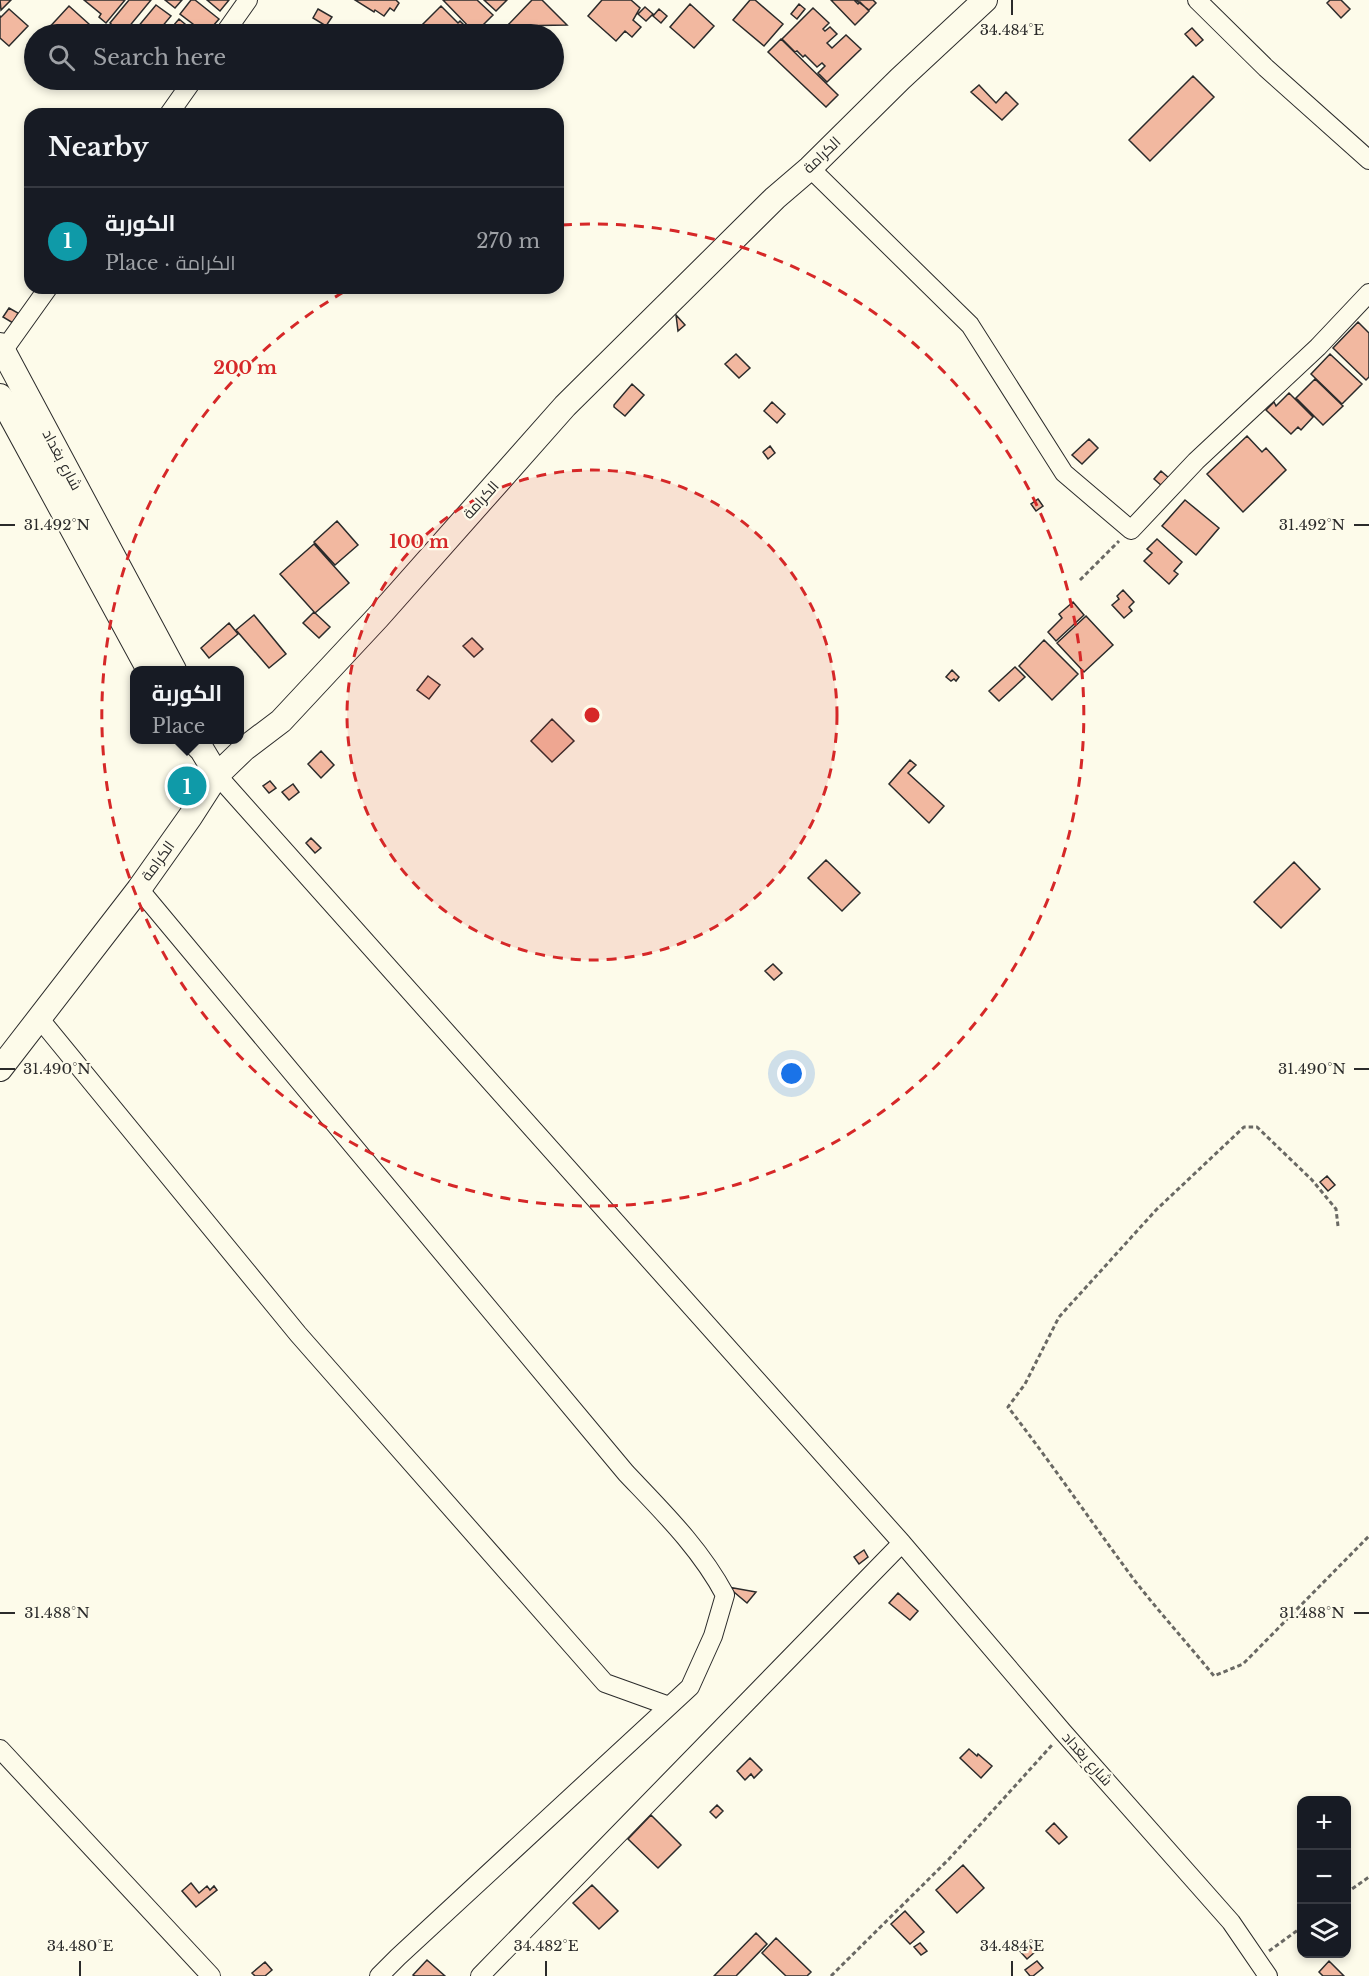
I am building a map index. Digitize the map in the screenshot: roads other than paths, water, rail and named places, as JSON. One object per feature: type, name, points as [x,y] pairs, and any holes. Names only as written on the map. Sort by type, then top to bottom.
[{"type":"main road","name":"الكرامة","points":[[0,1069],[138,888],[190,817],[217,775],[244,749],[281,721],[566,406],[775,198],[810,168],[900,79],[985,0]]},
{"type":"main road","name":"شارع بغداد","points":[[2,348],[172,666]]},
{"type":"main road","name":"شارع بغداد","points":[[0,396],[148,666]]},
{"type":"main road","points":[[199,744],[217,775]]},
{"type":"street","points":[[231,24],[248,0]]},
{"type":"street","points":[[1197,0],[1266,68],[1369,160]]},
{"type":"street","points":[[173,108],[185,90]]},
{"type":"street","points":[[810,168],[970,325],[1064,473],[1131,530],[1196,461],[1318,347],[1369,293]]},
{"type":"street","points":[[2,348],[43,294]]},
{"type":"street","name":"شارع بغداد","points":[[217,775],[903,1544],[1063,1732],[1231,1922],[1268,1976]]},
{"type":"street","points":[[138,888],[626,1473],[682,1533],[712,1570],[725,1595],[713,1636],[690,1686],[380,1976]]},
{"type":"street","points":[[39,1018],[298,1334],[605,1683],[669,1706]]},
{"type":"street","points":[[480,1976],[903,1544]]},
{"type":"street","points":[[0,1749],[212,1976]]},
{"type":"place","name":"الكوربة","points":[[187,786]]}]
